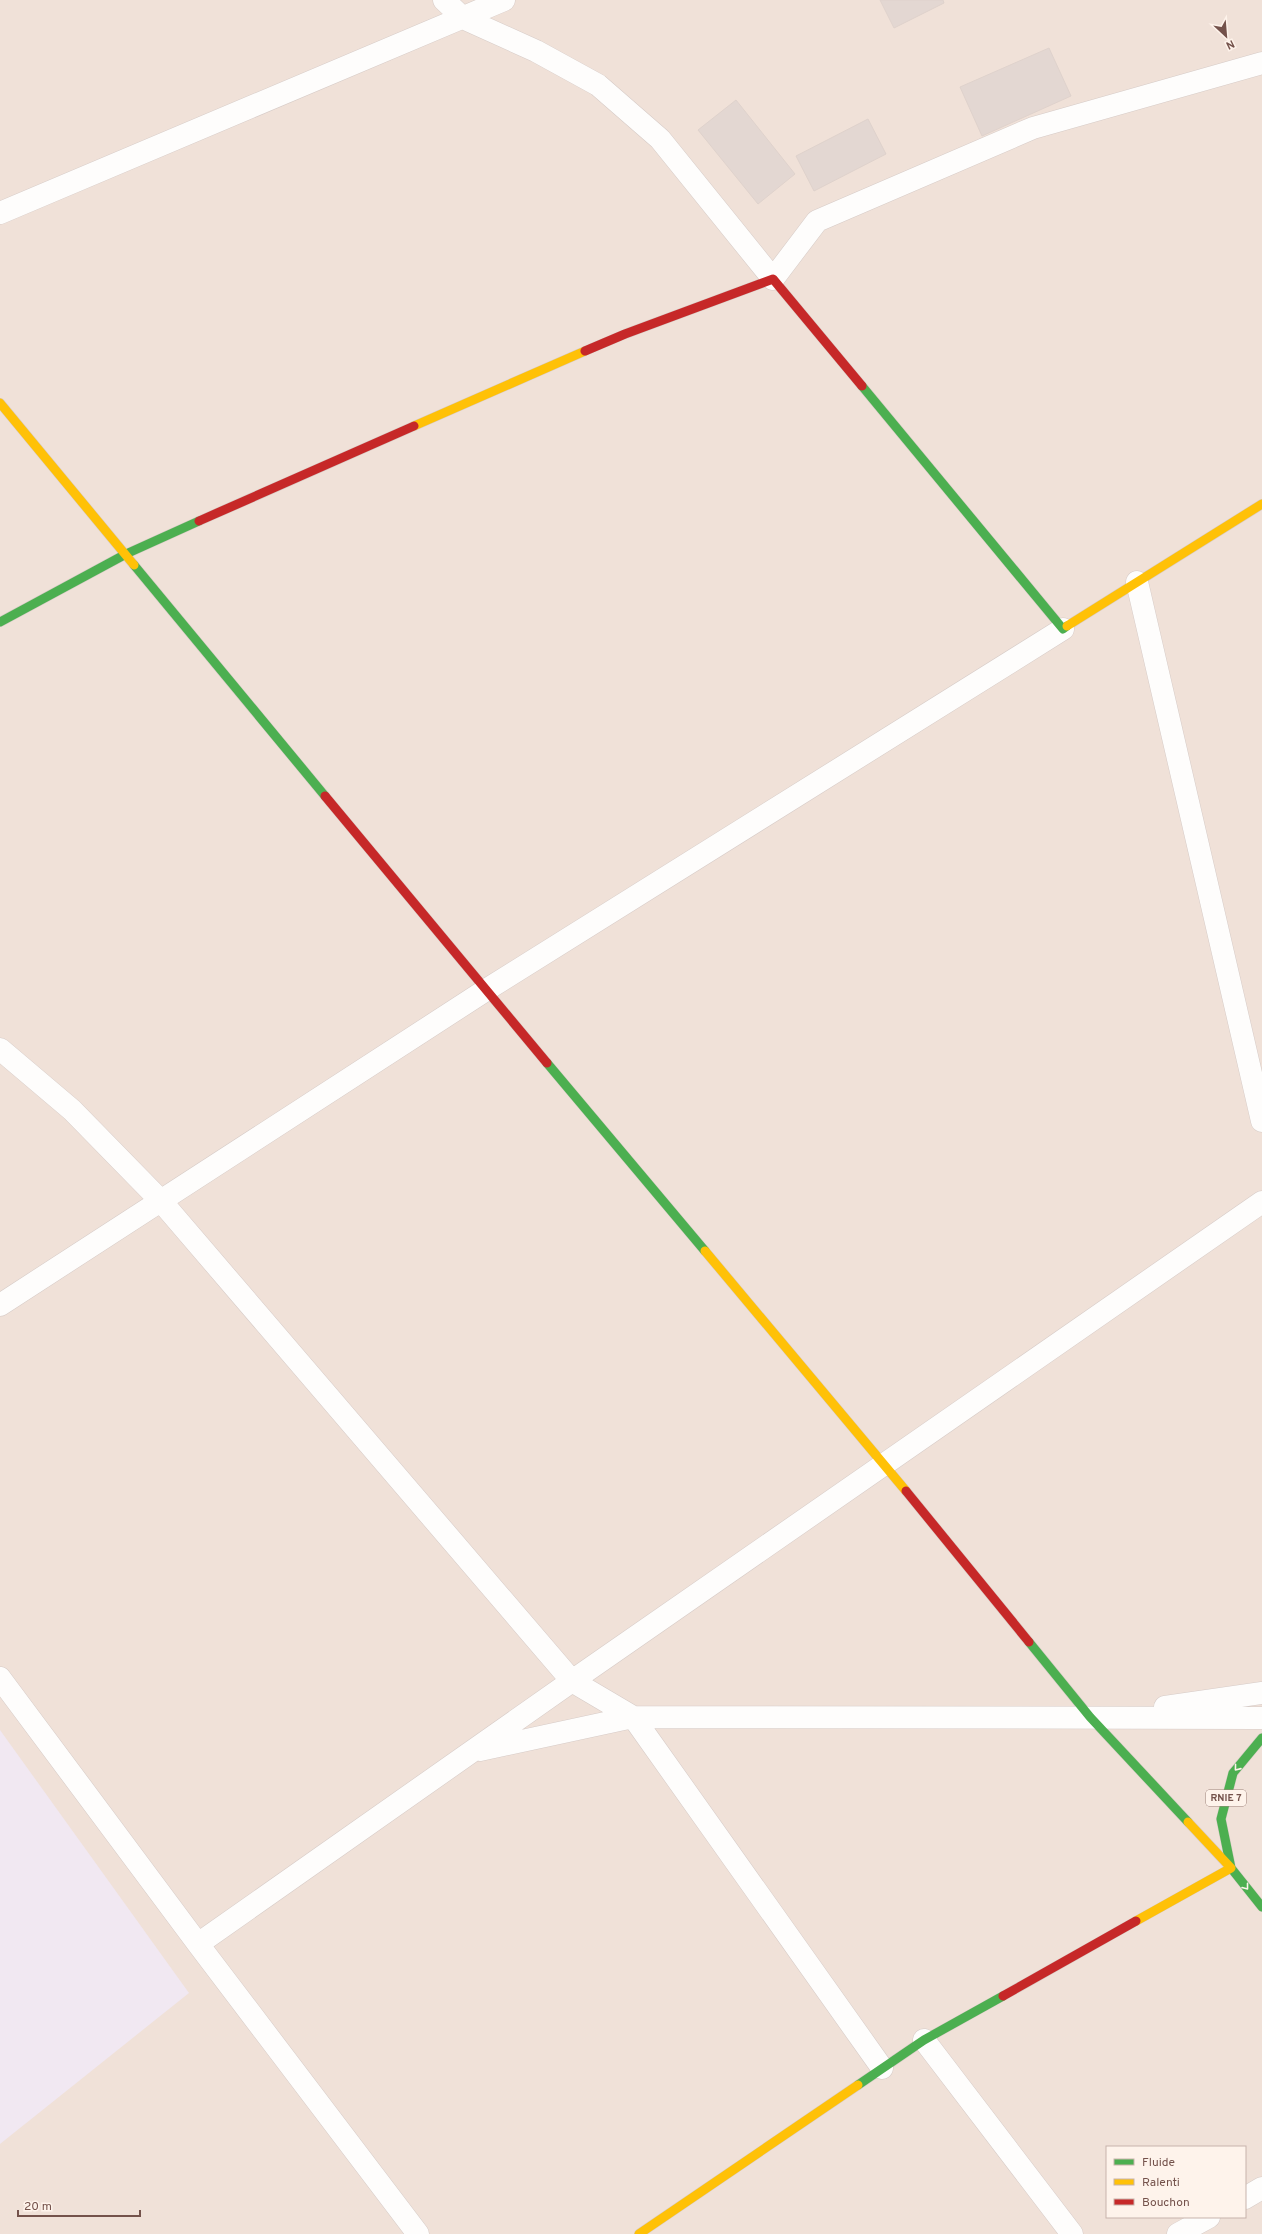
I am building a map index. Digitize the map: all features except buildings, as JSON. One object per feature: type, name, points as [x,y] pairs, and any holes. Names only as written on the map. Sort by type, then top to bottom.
[{"type":"street","points":[[444,0],[463,18],[536,51],[598,85],[660,139],[773,279],[1062,629]]},
{"type":"street","points":[[0,213],[504,0]]},
{"type":"street","points":[[0,622],[126,554],[626,334],[773,279],[817,221],[1033,128],[1262,63]]},
{"type":"street","points":[[0,403],[486,990],[884,1464],[1090,1718],[1231,1868],[924,2040],[639,2234]]},
{"type":"street","points":[[0,1305],[486,990],[1262,504]]},
{"type":"street","points":[[1137,582],[1262,1121]]},
{"type":"street","points":[[0,1049],[72,1110],[161,1201],[572,1681],[633,1717],[882,2068]]},
{"type":"street","points":[[198,1944],[572,1681],[1262,1202]]},
{"type":"street","points":[[0,1678],[198,1944],[418,2234]]},
{"type":"street","points":[[1090,1718],[1262,1692]]},
{"type":"street","points":[[471,1752],[633,1717],[1262,1718]]},
{"type":"street","name":"RNIE 7","points":[[1262,1738],[1233,1773],[1221,1819],[1231,1868],[1262,1907]]},
{"type":"street","points":[[924,2040],[1072,2234]]},
{"type":"street","points":[[1246,2197],[1262,2188]]},
{"type":"street","points":[[1178,2234],[1207,2218]]},
{"type":"shaded area","points":[[0,0],[1262,0],[1262,2234],[0,2234]]},
{"type":"shaded area","points":[[0,1730],[189,1993],[0,2144]]},
{"type":"traffic: fast","points":[[862,386],[1063,629],[1067,626]]},
{"type":"traffic: fast","points":[[0,622],[126,554],[199,521]]},
{"type":"traffic: fast","points":[[134,565],[325,796]]},
{"type":"traffic: fast","points":[[547,1063],[705,1251]]},
{"type":"traffic: fast","points":[[1029,1642],[1090,1717],[1188,1822]]},
{"type":"traffic: fast","points":[[1262,1738],[1233,1773],[1221,1819],[1231,1868],[1262,1907]]},
{"type":"traffic: fast","points":[[858,2085],[924,2040],[1003,1996]]},
{"type":"traffic: slow","points":[[414,426],[585,351]]},
{"type":"traffic: slow","points":[[0,403],[134,565]]},
{"type":"traffic: slow","points":[[1067,626],[1262,504]]},
{"type":"traffic: slow","points":[[705,1251],[906,1491]]},
{"type":"traffic: slow","points":[[1136,1921],[1231,1868],[1188,1822]]},
{"type":"traffic: slow","points":[[639,2234],[858,2085]]},
{"type":"traffic: jam","points":[[585,351],[625,334],[773,279],[862,386]]},
{"type":"traffic: jam","points":[[199,521],[414,426]]},
{"type":"traffic: jam","points":[[325,796],[547,1063]]},
{"type":"traffic: jam","points":[[906,1491],[1029,1642]]},
{"type":"traffic: jam","points":[[1003,1996],[1136,1921]]}]
